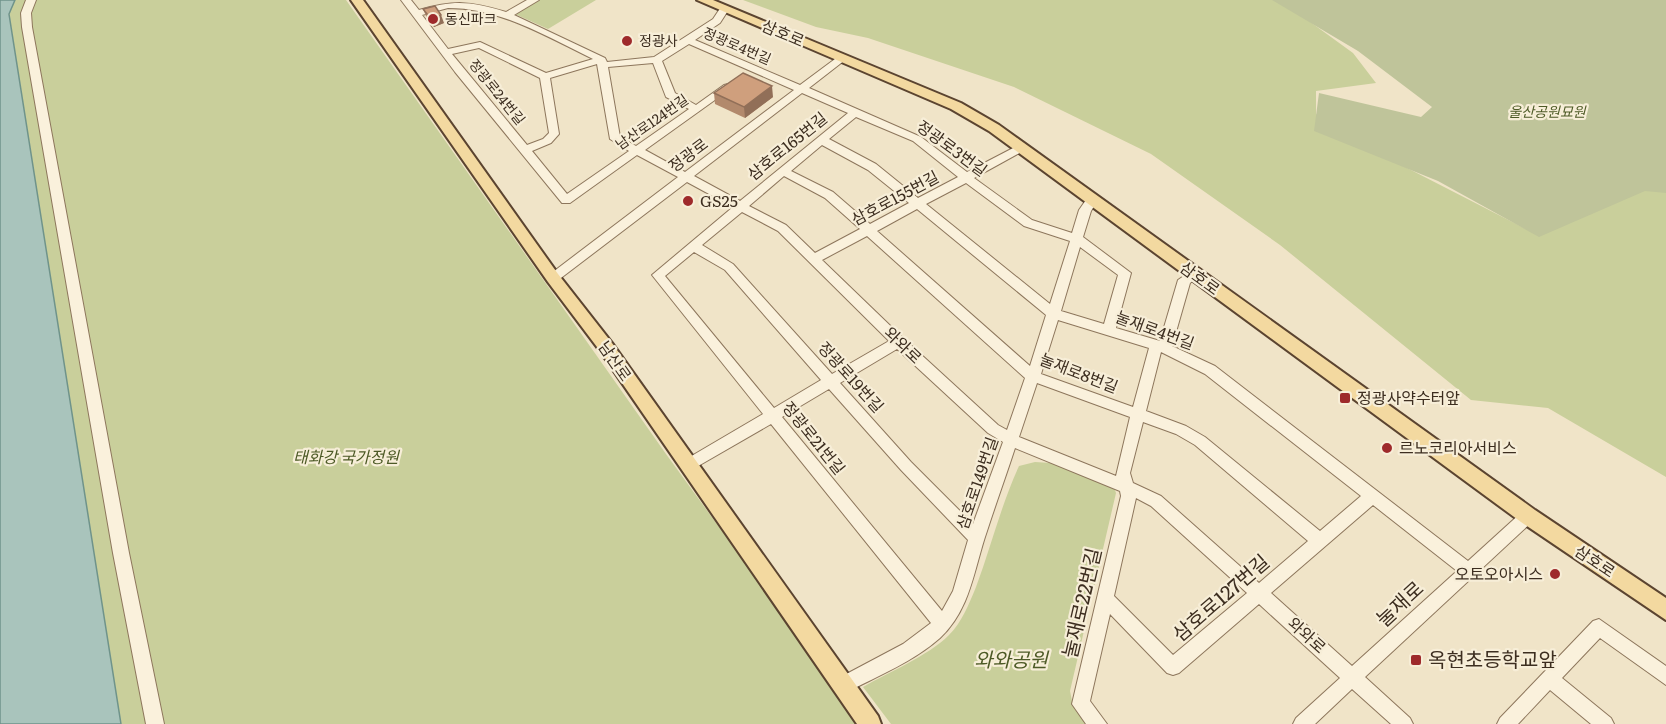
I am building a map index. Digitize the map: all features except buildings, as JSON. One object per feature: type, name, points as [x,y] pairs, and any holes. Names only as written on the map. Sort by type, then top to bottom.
[{"type":"main road","name":"남산로","points":[[357,0],[553,278],[606,347],[870,724]]},
{"type":"main road","name":"삼호로","points":[[703,0],[956,106],[994,128],[1528,516],[1666,610]]},
{"type":"street","points":[[31,0],[26,13],[27,27],[121,554],[155,724]]},
{"type":"street","name":"정광로24번길","points":[[406,0],[566,200]]},
{"type":"street","points":[[508,15],[534,0]]},
{"type":"street","points":[[416,14],[449,5],[464,5],[508,15],[602,62]]},
{"type":"street","points":[[688,40],[717,21],[724,9]]},
{"type":"street","name":"정광로4번길","points":[[657,60],[688,40],[804,89]]},
{"type":"street","name":"정광로24번길","points":[[447,53],[480,45],[545,76],[554,134],[547,141],[525,150]]},
{"type":"street","name":"정광로","points":[[553,278],[842,58]]},
{"type":"street","points":[[545,76],[602,62],[657,60],[670,95],[696,109]]},
{"type":"street","name":"와와로","points":[[602,62],[615,139],[782,228],[898,342],[993,429],[1011,441],[1128,486],[1163,506],[1404,724]]},
{"type":"street","name":"남산로124번길","points":[[566,200],[755,69]]},
{"type":"street","name":"정광로3번길","points":[[804,89],[917,139],[1028,223],[1077,239]]},
{"type":"street","name":"삼호로165번길","points":[[657,275],[855,112]]},
{"type":"street","name":"눌재로4번길","points":[[822,140],[873,167],[916,205],[1054,314],[1160,346],[1210,370],[1468,570]]},
{"type":"street","name":"삼호로155번길","points":[[815,259],[1021,148]]},
{"type":"street","name":"눌재로8번길","points":[[783,171],[829,195],[1032,376],[1181,430],[1200,441],[1320,541]]},
{"type":"street","name":"삼호로149번길","points":[[843,685],[898,656],[928,636],[942,624],[957,605],[976,538],[1054,314],[1085,210],[1092,200]]},
{"type":"street","points":[[1077,239],[1125,273],[1109,330]]},
{"type":"street","name":"정광로19번길","points":[[693,246],[729,267],[906,466],[976,538]]},
{"type":"street","name":"눌재로22번길","points":[[1098,724],[1081,704],[1104,597],[1130,496],[1123,473],[1160,346],[1184,280],[1195,274]]},
{"type":"street","name":"정광로21번길","points":[[657,275],[942,624]]},
{"type":"street","points":[[688,465],[898,342]]},
{"type":"street","name":"삼호로127번길","points":[[1104,597],[1173,667],[1372,496]]},
{"type":"street","name":"눌재로","points":[[1302,724],[1528,516]]},
{"type":"street","points":[[1506,724],[1599,627],[1666,675]]},
{"type":"street","points":[[1550,679],[1605,724]]},
{"type":"green space","name":"태화강 국가정원","points":[[15,0],[346,0],[666,454],[783,615],[856,724],[121,724],[9,13]]},
{"type":"green space","points":[[540,0],[596,0],[548,29],[515,14]]},
{"type":"green space","points":[[743,0],[1275,0],[1302,16],[1353,53],[1376,83],[1316,91],[1316,114],[1372,150],[1528,230],[1643,185],[1666,185],[1666,477],[1548,408],[1471,400],[1280,245],[1151,154],[1014,87],[868,38],[816,27]]},
{"type":"green space","name":"울산공원묘원","points":[[1272,0],[1666,0],[1666,193],[1645,191],[1539,237],[1438,181],[1314,131],[1319,93],[1421,117],[1432,107],[1358,51]]},
{"type":"green space","name":"와와공원","points":[[1035,462],[1051,463],[1113,485],[1116,493],[1070,691],[1073,706],[1090,724],[891,724],[863,687],[930,650],[954,630],[976,587],[1019,466]]},
{"type":"water","points":[[0,0],[15,0],[9,14],[121,724],[0,724]]},
{"type":"place","name":"동신파크","points":[[433,19]]},
{"type":"place","name":"정광사","points":[[627,41]]},
{"type":"place","name":"GS25","points":[[688,201]]},
{"type":"place","name":"정광사약수터앞","points":[[1345,398]]},
{"type":"place","name":"르노코리아서비스","points":[[1387,448]]},
{"type":"place","name":"오토오아시스","points":[[1555,574]]},
{"type":"place","name":"옥현초등학교앞","points":[[1416,660]]}]
